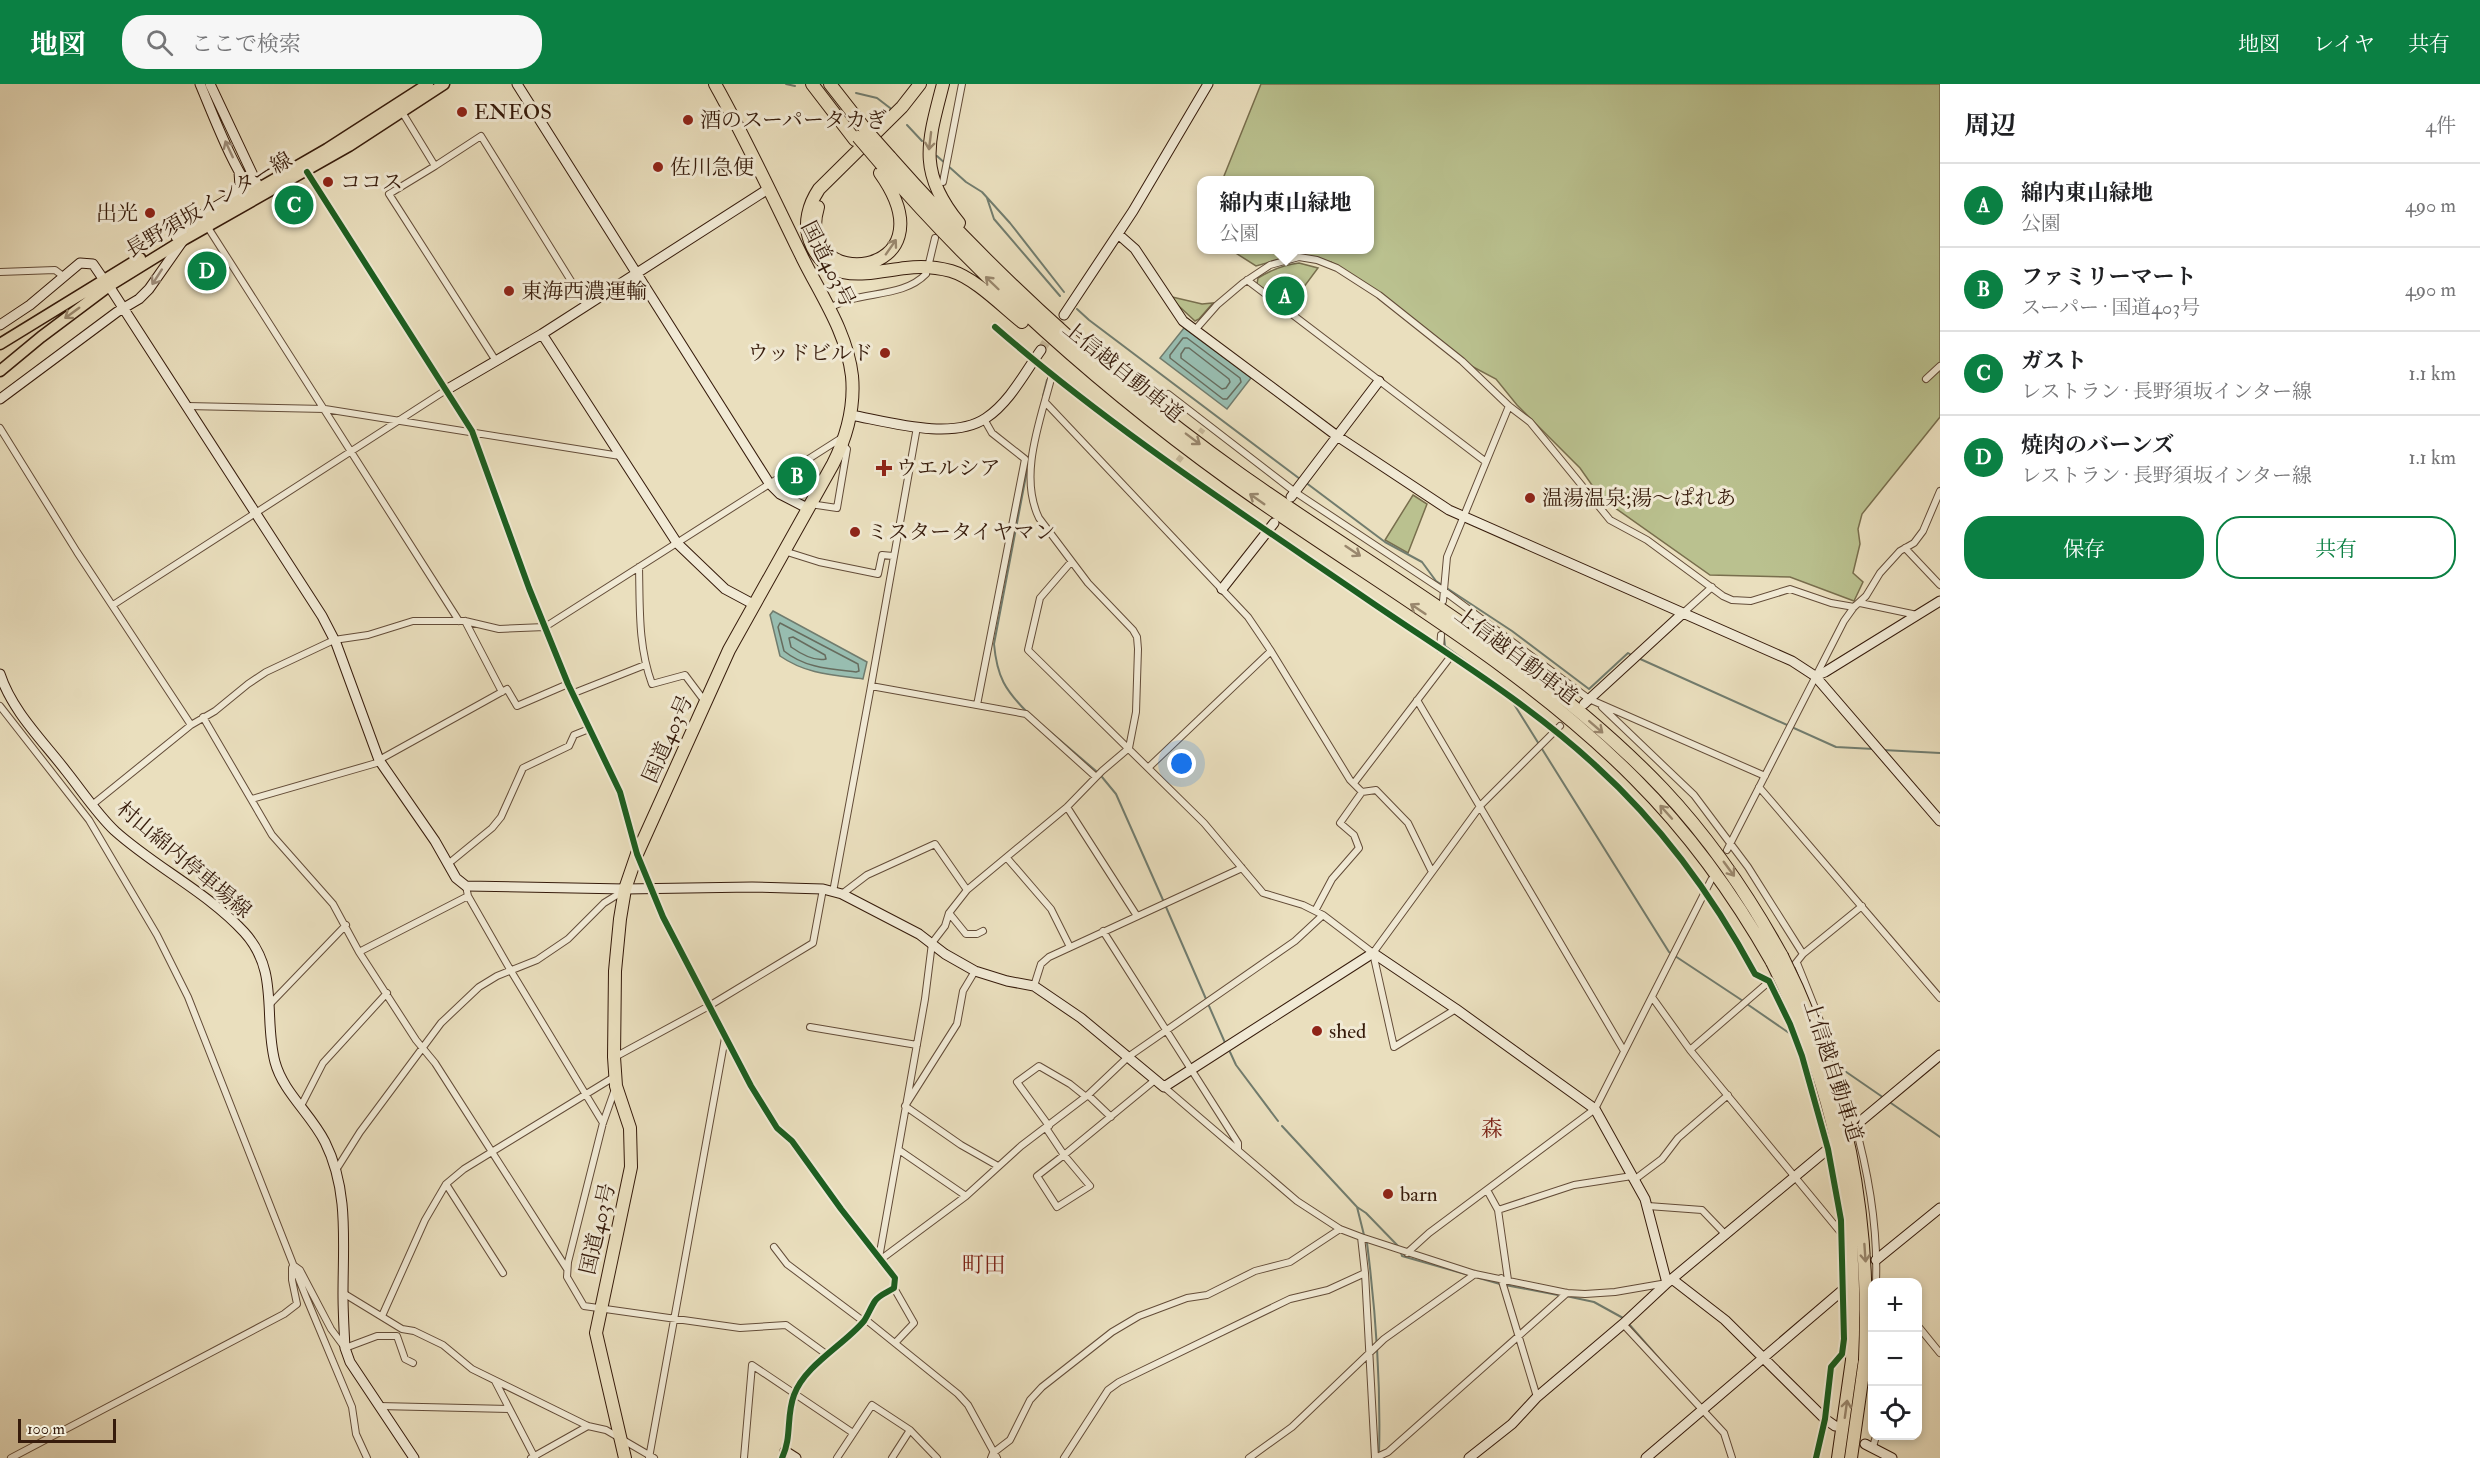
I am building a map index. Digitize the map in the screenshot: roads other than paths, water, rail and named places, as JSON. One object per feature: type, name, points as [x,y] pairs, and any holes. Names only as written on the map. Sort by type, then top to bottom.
[{"type":"highway","name":"国道403号","points":[[625,1458],[596,1333],[631,1167],[630,1128],[615,1082],[614,1057],[615,971],[625,889],[637,854],[729,650],[844,440],[851,415],[852,379],[849,361],[830,308],[715,84]]},
{"type":"highway","points":[[814,84],[860,135],[883,164],[898,204],[900,224],[892,250],[877,261],[859,266],[842,263],[828,253],[818,238],[816,219],[821,200],[837,180],[915,104],[928,84]]},
{"type":"highway","points":[[830,84],[860,135]]},
{"type":"highway","points":[[920,84],[902,107],[819,189],[813,198],[808,216],[808,235],[815,252],[835,270],[852,275],[921,267],[956,273],[979,288],[1110,389]]},
{"type":"highway","points":[[943,84],[929,145],[930,170],[938,192],[972,239],[1075,344]]},
{"type":"highway","name":"上信越自動車道","points":[[883,164],[987,279],[1068,354],[1110,389],[1233,483],[1499,665],[1599,745],[1652,797],[1702,854],[1777,959]]},
{"type":"highway","name":"上信越自動車道","points":[[883,164],[1075,344],[1198,443],[1473,633],[1536,678],[1602,731],[1661,788],[1710,844],[1742,889],[1777,959],[1816,1066],[1840,1156],[1847,1192],[1858,1360],[1851,1458]]},
{"type":"highway","name":"上信越自動車道","points":[[1838,1458],[1858,1360]]},
{"type":"main road","name":"長野須坂インター線","points":[[0,344],[107,283],[256,193],[428,84]]},
{"type":"main road","name":"長野須坂インター線","points":[[181,238],[207,226],[256,193],[307,171],[444,84]]},
{"type":"main road","name":"長野須坂インター線","points":[[0,371],[107,283]]},
{"type":"street","points":[[200,84],[238,168],[256,193]]},
{"type":"street","points":[[210,84],[256,193]]},
{"type":"street","points":[[92,805],[191,725],[266,672],[334,640],[368,635],[413,621],[462,621],[499,629],[545,627],[769,483],[844,440],[847,448],[837,508],[808,506],[780,494],[769,483],[638,272],[517,84]]},
{"type":"street","points":[[943,180],[962,84]]},
{"type":"street","points":[[1064,315],[1118,234],[1208,84]]},
{"type":"street","points":[[402,112],[435,166]]},
{"type":"street","points":[[496,361],[389,194],[481,136],[586,305]]},
{"type":"street","points":[[0,399],[150,289],[181,238],[198,218],[236,193],[240,181],[238,168]]},
{"type":"street","points":[[307,171],[472,431],[568,684],[621,792],[637,854],[663,917],[751,1086],[777,1128],[792,1142],[895,1278],[894,1288],[914,1323],[895,1343]]},
{"type":"street","points":[[112,605],[446,390],[542,334],[768,189]]},
{"type":"street","points":[[207,226],[462,621],[502,692]]},
{"type":"street","points":[[1118,234],[1135,249],[1174,311],[1195,330],[1337,436],[1449,510],[1792,662],[1815,676],[1940,821]]},
{"type":"street","points":[[929,263],[935,238]]},
{"type":"street","points":[[1195,330],[1217,305],[1247,280],[1270,265],[1299,257],[1317,260],[1337,268],[1379,295],[1462,361],[1509,406],[1530,422],[1610,520],[1647,540],[1732,600],[1762,599],[1790,589],[1831,603],[1917,615]]},
{"type":"street","points":[[0,325],[30,305],[63,276],[84,262],[96,267],[322,616],[334,640],[379,761],[456,878],[467,891],[511,970],[603,1123]]},
{"type":"street","points":[[0,272],[55,270],[63,276]]},
{"type":"street","points":[[830,308],[849,299],[918,283],[926,274]]},
{"type":"street","points":[[1247,280],[1486,462]]},
{"type":"street","points":[[995,327],[1052,375],[1175,464],[1271,527],[1554,731],[1596,765],[1657,828],[1706,891],[1755,974],[1769,981],[1790,1024],[1802,1056],[1828,1149],[1842,1235],[1843,1348],[1842,1354],[1831,1367],[1825,1419],[1816,1458]]},
{"type":"street","points":[[542,334],[677,543],[725,590],[753,604]]},
{"type":"street","points":[[851,415],[917,427],[952,429],[971,425],[984,419],[1005,400],[1041,350]]},
{"type":"street","points":[[1926,379],[1940,366]]},
{"type":"street","points":[[880,1259],[932,943],[967,890],[1067,807],[1129,748],[1136,712],[1137,637],[1071,562],[1039,518],[1030,492],[1034,452],[1052,375]]},
{"type":"street","points":[[1293,494],[1379,381]]},
{"type":"street","points":[[1168,394],[1204,427],[1293,494],[1444,591],[1586,702],[1765,776]]},
{"type":"street","points":[[1045,402],[1248,617],[1362,792]]},
{"type":"street","points":[[187,406],[325,409],[620,456]]},
{"type":"street","points":[[1443,601],[1447,557],[1509,406]]},
{"type":"street","points":[[977,705],[1025,459],[992,433],[984,419]]},
{"type":"street","points":[[614,1057],[708,1006],[813,943],[832,892],[872,686],[917,427]]},
{"type":"street","points":[[0,428],[77,552],[191,725]]},
{"type":"street","points":[[1727,850],[1815,676],[1857,605],[1880,573],[1905,548],[1914,543],[1923,531],[1940,491]]},
{"type":"street","points":[[1222,589],[1271,527]]},
{"type":"street","points":[[1905,548],[1940,585]]},
{"type":"street","points":[[783,551],[819,562],[878,574],[882,555],[893,556]]},
{"type":"street","points":[[1071,562],[1040,598],[1028,650],[1204,823],[1263,893],[1323,915],[1373,953],[1456,1009],[1595,1109],[1648,1206],[1669,1281],[1725,1320],[1764,1356],[1825,1419],[1835,1426]]},
{"type":"street","points":[[639,567],[639,626],[645,665],[652,684],[685,675],[706,703]]},
{"type":"street","points":[[1586,702],[1712,587]]},
{"type":"street","points":[[1815,676],[1940,601]]},
{"type":"street","points":[[1440,649],[1441,635]]},
{"type":"street","points":[[1149,767],[1271,651]]},
{"type":"street","points":[[1354,783],[1451,656]]},
{"type":"street","points":[[574,693],[645,665]]},
{"type":"street","name":"村山綿内停車場線","points":[[0,674],[2,684],[15,705],[114,830],[212,903],[254,944],[261,960],[270,1005],[272,1052],[277,1071],[325,1141],[336,1170],[342,1197],[345,1242],[343,1293],[345,1348],[350,1362],[414,1458]]},
{"type":"street","points":[[252,799],[379,761],[507,689],[518,706],[568,684]]},
{"type":"street","points":[[872,686],[1026,714],[1096,777]]},
{"type":"street","points":[[1417,700],[1624,1051]]},
{"type":"street","points":[[0,706],[89,820],[157,935],[188,997],[352,1407],[356,1434],[367,1458]]},
{"type":"street","points":[[1600,706],[1694,795],[1730,842],[1803,954]]},
{"type":"street","points":[[203,717],[280,846],[333,904],[359,952],[567,1269]]},
{"type":"street","points":[[1164,1087],[1373,953],[1431,870],[1481,805],[1560,726]]},
{"type":"street","points":[[448,864],[492,828],[501,817],[523,768],[569,746],[574,735],[589,729]]},
{"type":"street","points":[[1759,787],[1940,998]]},
{"type":"street","points":[[1315,911],[1332,879],[1359,848],[1354,835],[1340,824],[1362,792],[1376,790],[1408,823],[1431,870]]},
{"type":"street","points":[[1067,807],[1137,916]]},
{"type":"street","points":[[832,892],[935,844],[967,890]]},
{"type":"street","points":[[1006,858],[1050,909],[1070,947]]},
{"type":"street","points":[[1034,986],[1044,960],[1242,868]]},
{"type":"street","points":[[1407,1253],[1429,1233],[1595,1109],[1711,880]]},
{"type":"street","points":[[359,952],[467,891],[752,887],[832,892],[932,943],[945,954],[975,971],[1007,981],[1034,986],[1081,1018],[1297,1201],[1340,1228],[1407,1253],[1475,1274],[1567,1293],[1615,1292],[1669,1281]]},
{"type":"street","points":[[336,1170],[360,1132],[441,1023],[478,987],[511,970],[528,966],[568,939],[604,903],[625,889]]},
{"type":"street","points":[[1690,1050],[1769,981],[1797,963],[1803,954],[1862,906]]},
{"type":"street","points":[[949,914],[966,934],[983,932]]},
{"type":"street","points":[[880,1259],[966,1196],[998,1166],[1087,1096],[1128,1057],[1295,941],[1323,915]]},
{"type":"street","points":[[270,1005],[346,925]]},
{"type":"street","points":[[1103,932],[1239,1143],[1238,1149]]},
{"type":"street","points":[[1373,953],[1394,1047],[1456,1009]]},
{"type":"street","points":[[1797,963],[1821,1023],[1856,1125],[1870,1194],[1876,1278]]},
{"type":"street","points":[[905,1106],[957,1024],[963,991],[975,971]]},
{"type":"street","points":[[301,1106],[323,1063],[387,993]]},
{"type":"street","points":[[1652,997],[1690,1050],[1842,1235]]},
{"type":"street","points":[[810,1027],[917,1045]]},
{"type":"street","points":[[343,1293],[402,1329],[414,1330],[443,1345],[472,1369],[588,1426],[606,1430],[652,1457],[690,1229],[726,1038]]},
{"type":"street","points":[[1856,1125],[1940,1055]]},
{"type":"street","points":[[1111,1117],[1087,1096],[1039,1066],[1017,1082],[1064,1155],[1090,1186],[1057,1207],[1037,1176],[1064,1155],[1111,1117],[1155,1080]]},
{"type":"street","points":[[382,1316],[412,1246],[446,1184],[464,1169],[586,1094],[615,1082]]},
{"type":"street","points":[[615,1082],[567,1269],[567,1276],[584,1306],[752,1329],[763,1325],[786,1325],[826,1354]]},
{"type":"street","points":[[1498,1210],[1574,1185],[1633,1178],[1662,1159],[1678,1138],[1728,1095]]},
{"type":"street","points":[[905,1106],[961,1146],[998,1166]]},
{"type":"street","points":[[1468,1458],[1512,1424],[1537,1397],[1623,1324],[1669,1281],[1828,1149]]},
{"type":"street","points":[[899,1150],[966,1196]]},
{"type":"street","points":[[446,1184],[503,1273]]},
{"type":"street","points":[[1487,1190],[1498,1210],[1508,1280]]},
{"type":"street","points":[[1648,1206],[1702,1210],[1726,1235]]},
{"type":"street","points":[[1876,1260],[1940,1208]]},
{"type":"street","points":[[774,1247],[787,1264],[895,1343],[958,1394],[968,1405],[994,1456],[1010,1440],[1030,1400],[1041,1387],[1112,1332],[1138,1316],[1187,1298],[1206,1295],[1255,1271],[1290,1262],[1340,1228]]},
{"type":"street","points":[[1362,1237],[1375,1458],[1388,1452],[1567,1293]]},
{"type":"street","points":[[293,1264],[300,1270],[331,1329],[345,1348],[377,1336],[397,1336],[405,1359],[413,1363]]},
{"type":"street","points":[[11,1458],[284,1314],[297,1304],[292,1280],[293,1264]]},
{"type":"street","points":[[1064,1458],[1108,1390],[1119,1382],[1290,1299],[1328,1290],[1365,1273]]},
{"type":"street","points":[[1249,1458],[1292,1427],[1369,1352],[1475,1274]]},
{"type":"street","points":[[1500,1278],[1537,1397]]},
{"type":"street","points":[[796,1458],[784,1455],[794,1394],[801,1382],[826,1354],[864,1320],[876,1299],[894,1288]]},
{"type":"street","points":[[1646,1458],[1844,1289]]},
{"type":"street","points":[[1623,1324],[1724,1433],[1732,1458]]},
{"type":"street","points":[[1922,1332],[1940,1353]]},
{"type":"street","points":[[744,1458],[752,1365],[853,1433]]},
{"type":"street","points":[[494,1380],[533,1457],[588,1426]]},
{"type":"street","points":[[837,1458],[872,1405],[910,1430],[937,1458]]},
{"type":"street","points":[[379,1406],[509,1409]]},
{"type":"street","points":[[892,1458],[910,1430]]},
{"type":"street","points":[[1873,1440],[1869,1446],[1892,1458]]},
{"type":"water","points":[[1184,328],[1251,378],[1227,409],[1160,358]]},
{"type":"water","points":[[773,611],[867,662],[863,679],[810,670],[780,656],[770,615]]},
{"type":"waterway","points":[[786,84],[795,86]]},
{"type":"waterway","points":[[856,93],[877,98],[894,111]]},
{"type":"waterway","points":[[907,125],[922,141]]},
{"type":"waterway","points":[[937,156],[966,182],[982,192],[1010,223],[1064,292]]},
{"type":"waterway","points":[[987,198],[994,219],[1060,296]]},
{"type":"waterway","points":[[1077,309],[1300,479]]},
{"type":"waterway","points":[[1043,396],[1047,380]]},
{"type":"waterway","points":[[1028,713],[1013,697],[1000,674],[994,644],[1029,460]]},
{"type":"waterway","points":[[1305,482],[1385,542],[1422,562],[1436,581],[1512,631],[1589,689],[1628,653],[1633,656]]},
{"type":"waterway","points":[[1444,637],[1445,646],[1482,673]]},
{"type":"waterway","points":[[1638,658],[1836,747],[1874,749]]},
{"type":"waterway","points":[[1512,701],[1669,952],[1743,1001]]},
{"type":"waterway","points":[[1048,730],[1096,771]]},
{"type":"waterway","points":[[1883,750],[1940,753]]},
{"type":"waterway","points":[[1102,777],[1116,794],[1163,900]]},
{"type":"waterway","points":[[1166,907],[1206,999]]},
{"type":"waterway","points":[[1747,1004],[1792,1035]]},
{"type":"waterway","points":[[1209,1006],[1226,1045]]},
{"type":"waterway","points":[[1230,1052],[1236,1065],[1278,1121]]},
{"type":"waterway","points":[[1839,1067],[1884,1098]]},
{"type":"waterway","points":[[1888,1101],[1940,1137]]},
{"type":"waterway","points":[[1282,1126],[1357,1207],[1364,1235]]},
{"type":"waterway","points":[[1357,1207],[1366,1213],[1399,1247]]},
{"type":"waterway","points":[[1367,1243],[1377,1349],[1379,1455]]},
{"type":"waterway","points":[[1401,1253],[1402,1256],[1500,1284]]},
{"type":"waterway","points":[[1505,1285],[1558,1295]]},
{"type":"waterway","points":[[1566,1296],[1594,1302],[1623,1318]]},
{"type":"waterway","points":[[1628,1323],[1671,1372]]},
{"type":"tunnel","points":[[1041,350],[1064,315]]},
{"type":"tunnel","points":[[1178,461],[1203,429]]},
{"type":"place","name":"ENEOS","points":[[462,112]]},
{"type":"place","name":"酒のスーパータカぎ","points":[[688,120]]},
{"type":"place","name":"佐川急便","points":[[658,167]]},
{"type":"place","name":"ココス","points":[[328,182]]},
{"type":"place","name":"ガスト","points":[[294,205]]},
{"type":"place","name":"出光","points":[[150,213]]},
{"type":"place","name":"焼肉のバーンズ","points":[[207,271]]},
{"type":"place","name":"東海西濃運輸","points":[[509,291]]},
{"type":"place","name":"綿内東山緑地","points":[[1285,296]]},
{"type":"place","name":"ウッドビルド","points":[[885,353]]},
{"type":"place","name":"ウエルシア","points":[[884,468]]},
{"type":"place","name":"ファミリーマート","points":[[797,476]]},
{"type":"place","name":"温湯温泉;湯〜ぱれあ","points":[[1530,498]]},
{"type":"place","name":"ミスタータイヤマン","points":[[855,532]]},
{"type":"place","name":"shed","points":[[1317,1031]]},
{"type":"place","name":"barn","points":[[1388,1194]]},
{"type":"district","name":"森","points":[[1492,1129]]},
{"type":"district","name":"町田","points":[[984,1265]]}]
